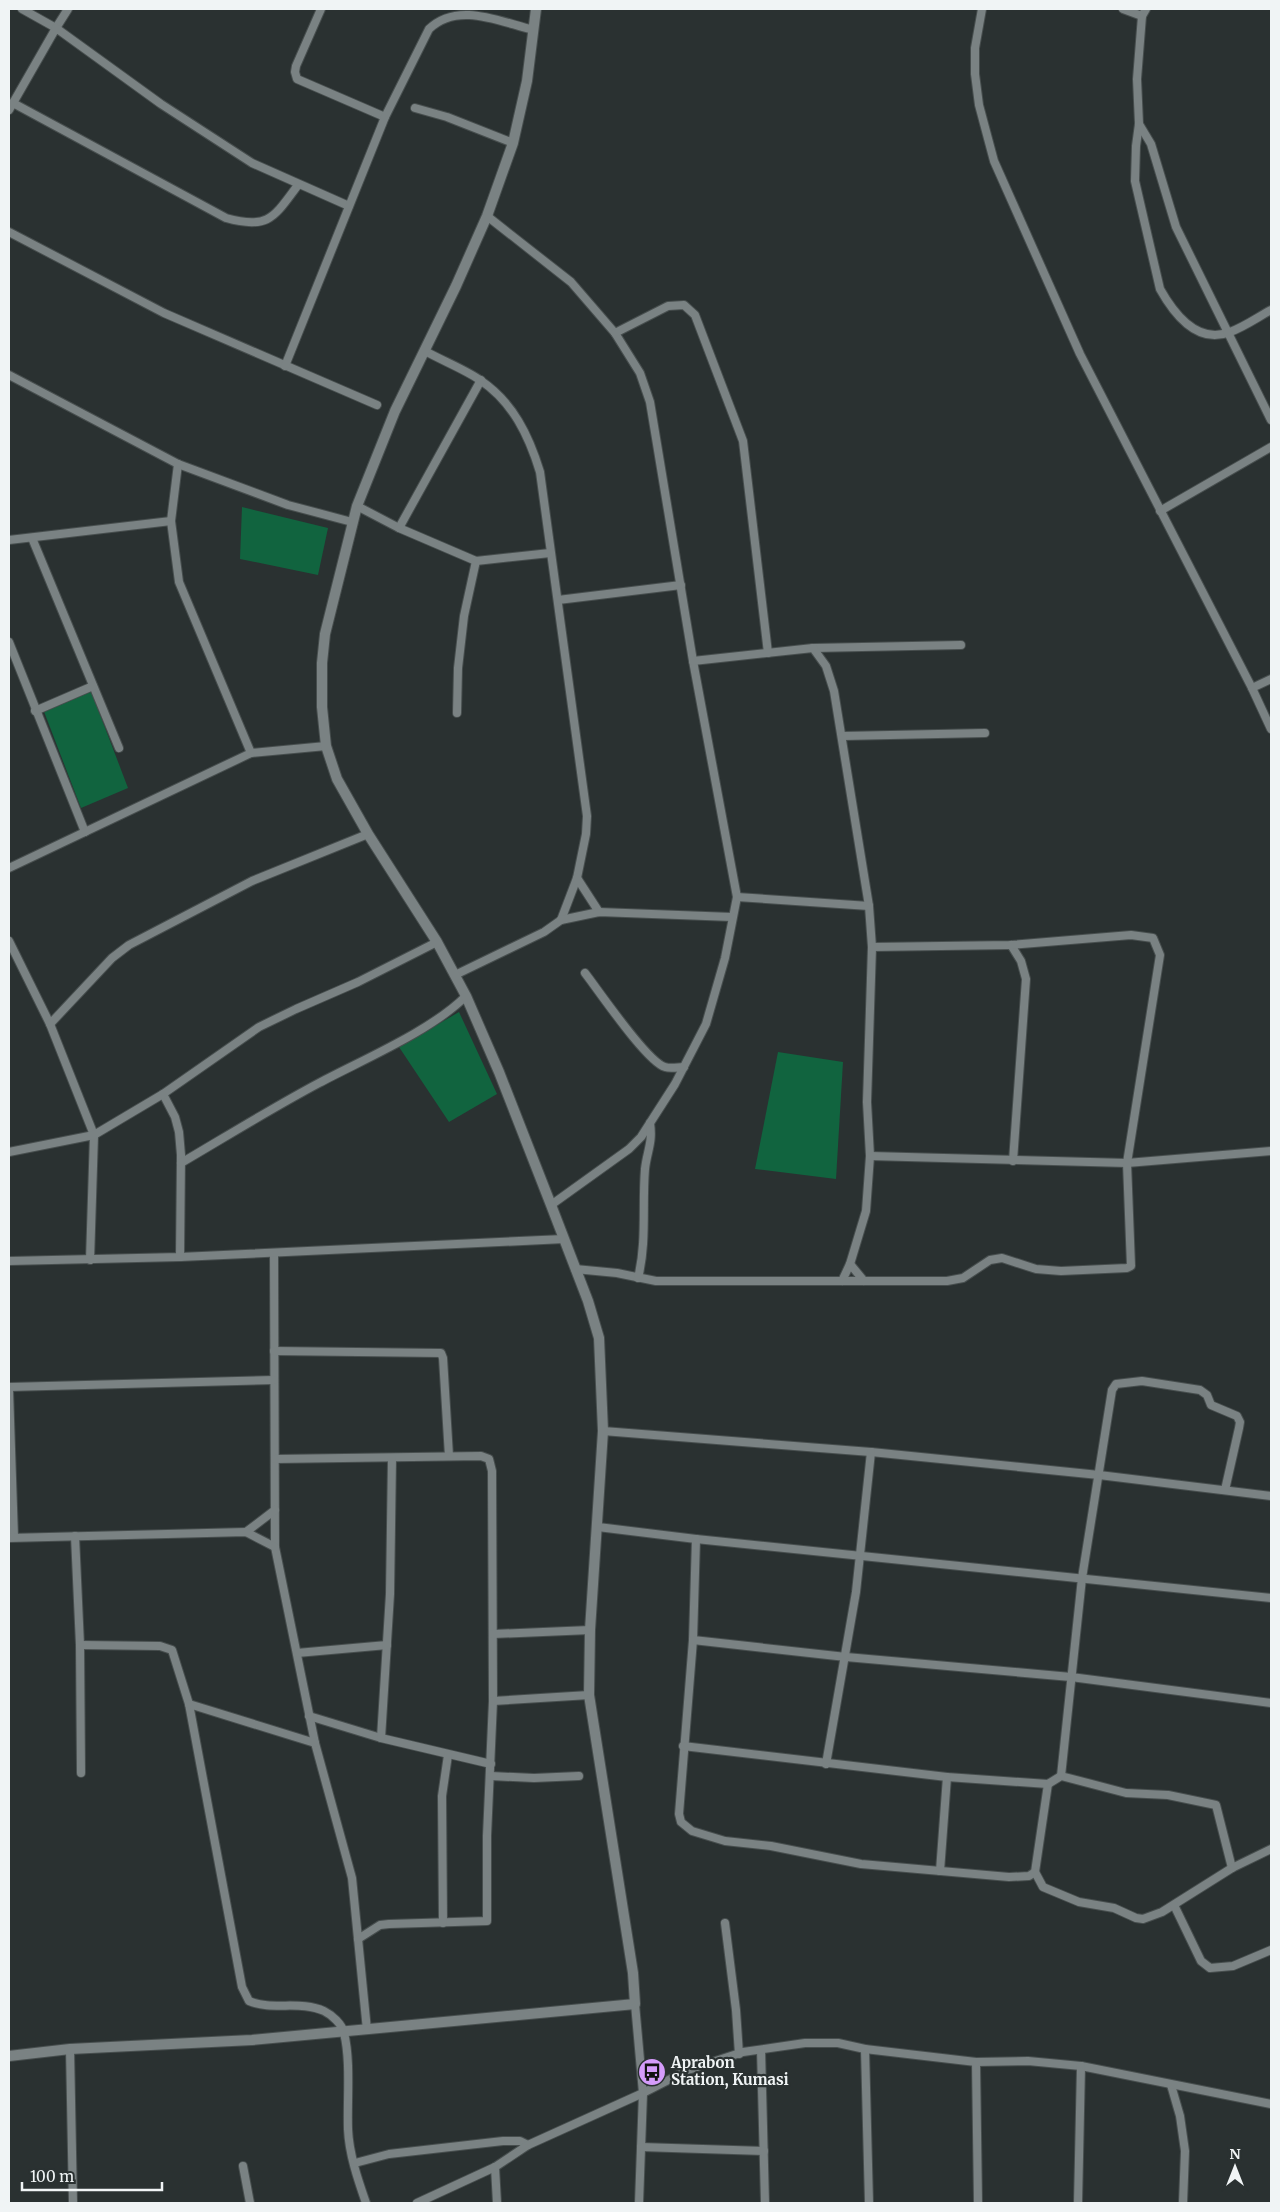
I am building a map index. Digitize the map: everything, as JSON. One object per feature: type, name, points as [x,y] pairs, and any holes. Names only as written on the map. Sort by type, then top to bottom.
[{"type":"street","points":[[22,9],[56,28],[161,104],[244,158],[298,185],[348,206]]},
{"type":"street","points":[[68,9],[11,107],[226,218],[252,223],[263,222],[275,215],[298,185]]},
{"type":"street","points":[[322,9],[296,66],[297,79],[385,117]]},
{"type":"street","points":[[536,9],[527,82],[513,143],[487,216],[425,351],[395,411],[352,522],[325,634],[322,663],[322,707],[326,746],[337,779],[368,834],[436,942],[466,996],[499,1072],[588,1300],[599,1338],[603,1431],[590,1630],[590,1695],[633,1972],[643,2093],[639,2203]]},
{"type":"street","points":[[982,9],[975,48],[975,74],[979,105],[994,161],[1080,354],[1252,688],[1271,730]]},
{"type":"street","points":[[1123,9],[1144,12],[1137,79],[1140,124],[1136,155],[1136,181],[1160,289],[1168,304],[1188,327],[1210,335],[1229,332],[1271,310]]},
{"type":"street","points":[[285,366],[385,117],[429,29],[439,20],[452,15],[466,14],[534,30]]},
{"type":"street","points":[[415,108],[447,117],[513,143]]},
{"type":"street","points":[[1140,124],[1151,144],[1176,226],[1271,420]]},
{"type":"street","points":[[487,216],[571,282],[615,333],[640,373],[650,402],[682,584],[693,661],[737,898],[725,958],[706,1024],[684,1067],[641,1137],[629,1149],[551,1205]]},
{"type":"street","points":[[9,232],[164,312],[377,405]]},
{"type":"street","points":[[615,333],[668,306],[684,305],[695,315],[743,441],[768,653]]},
{"type":"street","points":[[425,351],[480,380],[504,401],[518,419],[535,454],[540,472],[586,816],[586,834],[577,878],[561,920]]},
{"type":"street","points":[[9,375],[178,464],[288,505],[352,522]]},
{"type":"street","points":[[399,528],[480,380]]},
{"type":"street","points":[[1160,511],[1271,447]]},
{"type":"street","points":[[178,464],[171,521],[175,565],[179,582],[251,753]]},
{"type":"street","points":[[357,506],[399,528],[476,561],[550,553]]},
{"type":"street","points":[[9,540],[171,521]]},
{"type":"street","points":[[32,538],[118,748]]},
{"type":"street","points":[[457,712],[458,668],[464,616],[476,561]]},
{"type":"street","points":[[558,600],[682,584]]},
{"type":"street","points":[[9,642],[85,832]]},
{"type":"street","points":[[693,661],[813,648],[961,645]]},
{"type":"street","points":[[813,648],[826,666],[834,691],[843,736],[869,906],[872,947],[866,1102],[870,1156],[866,1212],[850,1264],[842,1281]]},
{"type":"street","points":[[1252,688],[1271,679]]},
{"type":"street","points":[[35,711],[93,686]]},
{"type":"street","points":[[843,736],[985,733]]},
{"type":"street","points":[[9,868],[251,753],[326,746]]},
{"type":"street","points":[[50,1024],[112,958],[129,946],[252,881],[368,834]]},
{"type":"street","points":[[577,878],[599,912]]},
{"type":"street","points":[[737,898],[869,906]]},
{"type":"street","points":[[455,975],[544,932],[561,920],[599,912],[732,917]]},
{"type":"street","points":[[575,1270],[617,1273],[656,1281],[947,1281],[963,1278],[990,1260],[1002,1258],[1036,1269],[1127,1268],[1131,1266],[1127,1163],[1160,955],[1153,938],[1131,935],[1011,945],[872,947]]},
{"type":"street","points":[[9,941],[50,1024],[94,1135],[90,1260]]},
{"type":"street","points":[[9,1152],[94,1135],[163,1094],[259,1028],[296,1009],[358,982],[436,942]]},
{"type":"street","points":[[1011,945],[1021,961],[1026,978],[1013,1161]]},
{"type":"street","points":[[585,973],[639,1045],[657,1063],[664,1067],[684,1067]]},
{"type":"street","points":[[181,1163],[290,1098],[417,1032],[451,1010],[466,996]]},
{"type":"street","points":[[163,1094],[175,1117],[179,1132],[181,1163],[180,1258]]},
{"type":"street","points":[[638,1278],[645,1241],[645,1168],[652,1137],[650,1123]]},
{"type":"street","points":[[870,1156],[1127,1163],[1271,1151]]},
{"type":"street","points":[[9,1261],[180,1258],[564,1239]]},
{"type":"street","points":[[274,1253],[275,1547],[315,1743],[352,1878],[367,2030]]},
{"type":"street","points":[[850,1264],[864,1281]]},
{"type":"street","points":[[274,1351],[440,1354],[443,1358],[449,1456]]},
{"type":"street","points":[[274,1380],[9,1388],[11,1538],[246,1532],[275,1547]]},
{"type":"street","points":[[1061,1776],[1082,1578],[1112,1390],[1116,1384],[1125,1381],[1142,1381],[1200,1390],[1207,1395],[1211,1405],[1238,1416],[1240,1428],[1225,1490]]},
{"type":"street","points":[[603,1431],[871,1452],[1098,1474],[1271,1496]]},
{"type":"street","points":[[826,1764],[846,1657],[871,1452]]},
{"type":"street","points":[[275,1459],[481,1456],[489,1459],[492,1471],[494,1634],[491,1776],[487,1836],[487,1921],[380,1925],[358,1939]]},
{"type":"street","points":[[381,1738],[390,1594],[392,1458]]},
{"type":"street","points":[[246,1532],[275,1510]]},
{"type":"street","points":[[598,1527],[696,1540],[1271,1598]]},
{"type":"street","points":[[75,1536],[80,1645],[81,1773]]},
{"type":"street","points":[[696,1540],[693,1640],[680,1814],[682,1822],[692,1831],[724,1842],[771,1846],[862,1864],[1009,1877],[1029,1876],[1035,1872]]},
{"type":"street","points":[[494,1634],[590,1630]]},
{"type":"street","points":[[693,1640],[846,1657],[1071,1677],[1271,1703]]},
{"type":"street","points":[[80,1645],[160,1646],[172,1650],[189,1704],[242,1987],[249,2001],[258,2005],[308,2006],[323,2010],[333,2016],[344,2032],[348,2131],[354,2163],[366,2203]]},
{"type":"street","points":[[296,1653],[387,1645]]},
{"type":"street","points":[[493,1701],[590,1695]]},
{"type":"street","points":[[189,1704],[315,1743]]},
{"type":"street","points":[[309,1716],[381,1738],[491,1764]]},
{"type":"street","points":[[684,1746],[947,1777],[1048,1784],[1061,1776],[1126,1793],[1168,1795],[1216,1806],[1232,1868]]},
{"type":"street","points":[[443,1923],[442,1796],[448,1755]]},
{"type":"street","points":[[491,1776],[534,1778],[579,1776]]},
{"type":"street","points":[[940,1871],[947,1777]]},
{"type":"street","points":[[1048,1784],[1035,1872],[1044,1887],[1079,1902],[1114,1908],[1136,1918],[1151,1917],[1174,1905],[1232,1868],[1271,1849]]},
{"type":"street","points":[[1174,1905],[1201,1961],[1210,1968],[1233,1966],[1271,1950]]},
{"type":"street","points":[[725,1923],[736,2010],[739,2054]]},
{"type":"street","points":[[9,2056],[70,2049],[252,2040],[635,2004]]},
{"type":"street","points":[[417,2203],[495,2167],[528,2145],[643,2093],[688,2070],[739,2054],[805,2043],[838,2043],[865,2049],[976,2062],[1028,2061],[1081,2066],[1271,2104]]},
{"type":"street","points":[[70,2049],[73,2203]]},
{"type":"street","points":[[865,2049],[869,2203]]},
{"type":"street","points":[[761,2050],[765,2203]]},
{"type":"street","points":[[976,2062],[978,2203]]},
{"type":"street","points":[[1078,2203],[1081,2066]]},
{"type":"street","points":[[1171,2085],[1180,2116],[1185,2151],[1183,2203]]},
{"type":"street","points":[[354,2163],[389,2154],[503,2141],[520,2141],[528,2145]]},
{"type":"street","points":[[641,2147],[764,2151]]},
{"type":"street","points":[[243,2166],[250,2203]]},
{"type":"street","points":[[495,2167],[497,2203]]},
{"type":"green space","points":[[242,507],[328,528],[318,575],[240,559]]},
{"type":"green space","points":[[91,691],[128,788],[81,808],[43,709]]},
{"type":"green space","points":[[459,1012],[497,1094],[449,1122],[399,1047]]},
{"type":"green space","points":[[778,1052],[843,1062],[836,1179],[755,1169]]},
{"type":"place","name":"Aprabon Station, Kumasi","points":[[652,2072]]}]
